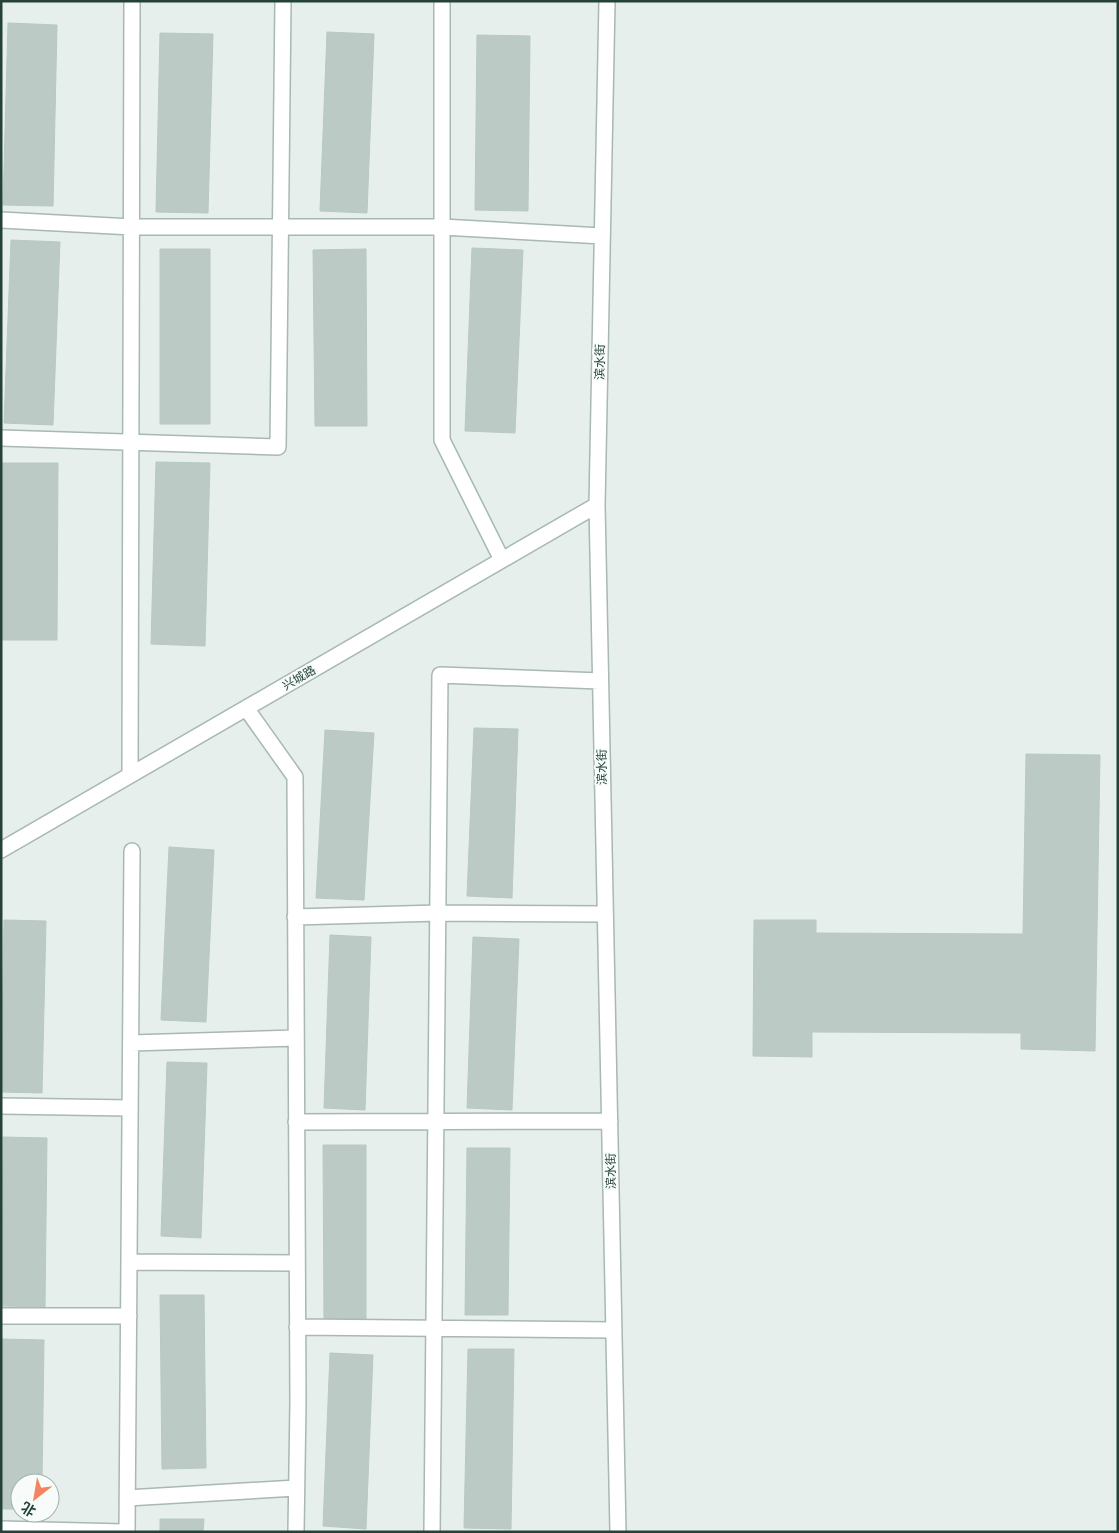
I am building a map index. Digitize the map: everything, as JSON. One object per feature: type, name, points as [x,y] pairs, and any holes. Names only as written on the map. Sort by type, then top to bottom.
[{"type":"street","points":[[130,775],[132,1]]},
{"type":"street","points":[[1,438],[278,448],[283,1]]},
{"type":"street","points":[[442,1],[442,440],[502,560]]},
{"type":"street","name":"滨水街","points":[[607,1],[597,505],[618,1532]]},
{"type":"street","points":[[1,220],[132,226],[442,227],[602,236]]},
{"type":"street","name":"兴城路","points":[[1,850],[597,505]]},
{"type":"street","points":[[432,1532],[440,675],[600,681]]},
{"type":"street","points":[[246,708],[294,777],[297,1263],[296,1532]]},
{"type":"street","points":[[1,1529],[126,1532],[132,851]]},
{"type":"street","points":[[295,917],[438,913],[605,914]]},
{"type":"street","points":[[131,1044],[296,1038]]},
{"type":"street","points":[[1,1106],[130,1108]]},
{"type":"street","points":[[296,1122],[610,1121]]},
{"type":"street","points":[[129,1262],[297,1263]]},
{"type":"street","points":[[1,1316],[129,1316]]},
{"type":"street","points":[[297,1327],[614,1330]]},
{"type":"street","points":[[127,1498],[296,1488]]},
{"type":"building","points":[[8,23],[57,25],[53,206],[3,205]]},
{"type":"building","points":[[327,32],[374,34],[367,213],[320,211]]},
{"type":"building","points":[[160,33],[213,34],[208,213],[156,212]]},
{"type":"building","points":[[477,35],[530,36],[528,211],[475,210]]},
{"type":"building","points":[[11,240],[60,242],[53,425],[4,423]]},
{"type":"building","points":[[472,248],[523,250],[515,433],[465,431]]},
{"type":"building","points":[[160,249],[210,249],[210,424],[160,424]]},
{"type":"building","points":[[366,249],[367,426],[315,426],[313,250]]},
{"type":"building","points":[[156,462],[210,463],[205,646],[151,644]]},
{"type":"building","points":[[1,463],[58,463],[57,640],[1,640]]},
{"type":"building","points":[[474,728],[518,729],[512,898],[467,896]]},
{"type":"building","points":[[325,730],[374,733],[364,900],[316,898]]},
{"type":"building","points":[[1026,754],[1100,755],[1095,1051],[1021,1049],[1021,1033],[812,1032],[812,1057],[753,1056],[754,920],[816,920],[816,933],[1023,934]]},
{"type":"building","points":[[169,847],[214,850],[206,1022],[161,1020]]},
{"type":"building","points":[[4,920],[46,921],[42,1093],[1,1092]]},
{"type":"building","points":[[330,935],[371,937],[365,1110],[324,1108]]},
{"type":"building","points":[[473,937],[519,939],[512,1110],[467,1108]]},
{"type":"building","points":[[167,1062],[207,1063],[201,1238],[161,1236]]},
{"type":"building","points":[[3,1137],[47,1138],[45,1307],[1,1306]]},
{"type":"building","points":[[323,1145],[366,1145],[366,1319],[324,1319]]},
{"type":"building","points":[[467,1148],[510,1148],[508,1315],[465,1315]]},
{"type":"building","points":[[160,1295],[204,1295],[206,1468],[162,1469]]},
{"type":"building","points":[[1,1339],[44,1340],[42,1473],[10,1473],[10,1509],[1,1509]]},
{"type":"building","points":[[468,1349],[514,1349],[511,1529],[464,1528]]},
{"type":"building","points":[[330,1353],[373,1355],[366,1529],[323,1526]]},
{"type":"building","points":[[160,1519],[204,1519],[203,1532],[160,1532]]}]
